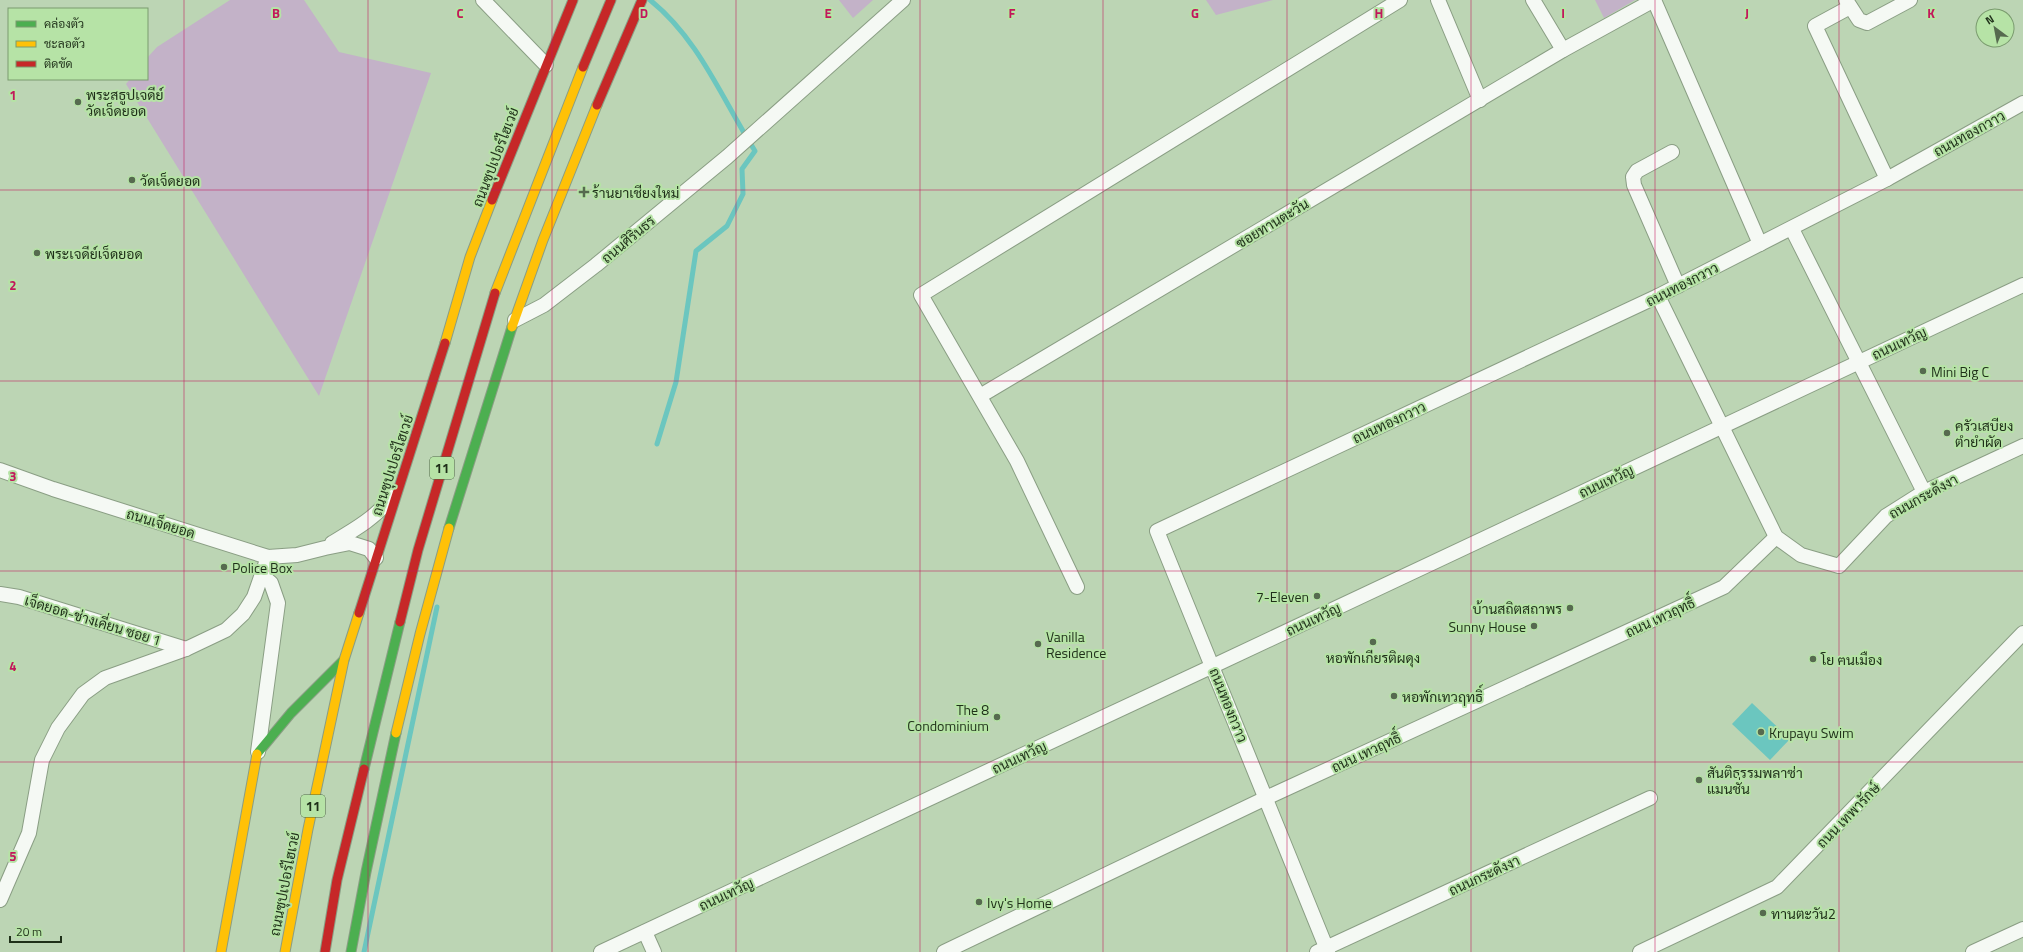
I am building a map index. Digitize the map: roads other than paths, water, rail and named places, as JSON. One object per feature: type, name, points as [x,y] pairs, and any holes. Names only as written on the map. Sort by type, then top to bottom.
[{"type":"main road","name":"ถนนซุปเปอร์ไฮเวย์","points":[[285,952],[308,829],[344,660],[430,393],[470,257],[573,0]]},
{"type":"main road","name":"11","points":[[325,952],[338,880],[420,543],[494,297],[561,122],[611,0]]},
{"type":"main road","points":[[351,952],[379,802],[420,632],[454,512],[515,320],[554,216],[642,0]]},
{"type":"main road","points":[[221,952],[257,754],[291,713],[344,660]]},
{"type":"street","points":[[483,0],[546,65]]},
{"type":"street","name":"ถนนศิรินธร","points":[[515,320],[544,305],[585,274],[735,150],[903,0]]},
{"type":"street","points":[[1077,587],[1017,461],[921,295],[1400,0]]},
{"type":"street","points":[[1438,0],[1480,100]]},
{"type":"street","points":[[1533,0],[1563,50]]},
{"type":"street","points":[[1654,0],[1760,244]]},
{"type":"street","name":"ซอยทานตะวัน","points":[[980,396],[1563,50],[1654,0]]},
{"type":"street","points":[[1887,179],[1815,26],[1848,3],[1859,20],[1867,23],[1910,0]]},
{"type":"street","name":"ถนนทองกวาว","points":[[1324,951],[1266,798],[1157,531],[1658,296],[1792,229],[1887,179],[2023,103]]},
{"type":"street","points":[[1672,152],[1637,171],[1633,176],[1634,185],[1678,286]]},
{"type":"street","points":[[1792,229],[1924,492]]},
{"type":"street","name":"ถนนเทวัญ","points":[[601,952],[2023,285]]},
{"type":"street","points":[[1658,296],[1776,537]]},
{"type":"street","name":"ถนนกระดังงา","points":[[1776,537],[1801,555],[1839,566],[1886,516],[1924,492],[2023,446]]},
{"type":"street","name":"ถนนเจ็ดยอด","points":[[0,470],[53,490],[268,557],[298,555],[350,543],[369,549],[376,558]]},
{"type":"street","name":"ถนนเจ็ดยอด","points":[[325,548],[357,528],[384,507],[400,486]]},
{"type":"street","name":"ถนน เทวฤทธิ์","points":[[944,952],[1266,798],[1724,587],[1776,537]]},
{"type":"street","points":[[0,900],[29,833],[42,760],[58,728],[78,699],[105,678],[186,649],[226,630],[238,620],[254,596],[263,576],[268,557]]},
{"type":"street","points":[[257,754],[278,603],[271,584],[263,576]]},
{"type":"street","name":"เจ็ดยอด-ช่างเคี่ยน ซอย 1","points":[[0,594],[19,597],[186,649]]},
{"type":"street","name":"ถนน เทพารักษ์","points":[[1640,952],[1777,887],[2023,632]]},
{"type":"street","name":"ถนนกระดังงา","points":[[1324,951],[1650,798]]},
{"type":"street","points":[[1973,952],[2023,929]]},
{"type":"street","points":[[645,932],[654,952]]},
{"type":"water","name":"Krupayu Swim","points":[[1752,703],[1790,739],[1770,760],[1732,724]]},
{"type":"waterway","points":[[650,0],[667,16],[696,51],[755,151],[742,169],[743,194],[727,226],[696,251],[676,382],[657,444]]},
{"type":"waterway","points":[[364,952],[437,607]]},
{"type":"place","name":"พระสธูปเจดีย์ วัดเจ็ดยอด","points":[[78,102]]},
{"type":"place","name":"วัดเจ็ดยอด","points":[[132,180]]},
{"type":"place","name":"ร้านยาเชียงใหม่","points":[[584,192]]},
{"type":"place","name":"พระเจดีย์เจ็ดยอด","points":[[37,253]]},
{"type":"place","name":"Mini Big C","points":[[1923,371]]},
{"type":"place","name":"ครัวเสบียง ตำยำผัด","points":[[1947,433]]},
{"type":"place","name":"Police Box","points":[[224,567]]},
{"type":"place","name":"7-Eleven","points":[[1317,596]]},
{"type":"place","name":"บ้านสถิตสถาพร","points":[[1570,608]]},
{"type":"place","name":"Sunny House","points":[[1534,626]]},
{"type":"place","name":"หอพักเกียรติผดุง","points":[[1373,642]]},
{"type":"place","name":"Vanilla Residence","points":[[1038,644]]},
{"type":"place","name":"โย ฅนเมือง","points":[[1813,659]]},
{"type":"place","name":"หอพักเทวฤทธิ์","points":[[1394,696]]},
{"type":"place","name":"The 8 Condominium","points":[[997,717]]},
{"type":"place","name":"Krupayu Swim","points":[[1761,732]]},
{"type":"place","name":"สันติธรรมพลาซ่า แมนชั่น","points":[[1699,780]]},
{"type":"place","name":"Ivy's Home","points":[[979,902]]},
{"type":"place","name":"ทานตะวัน2","points":[[1763,913]]}]
